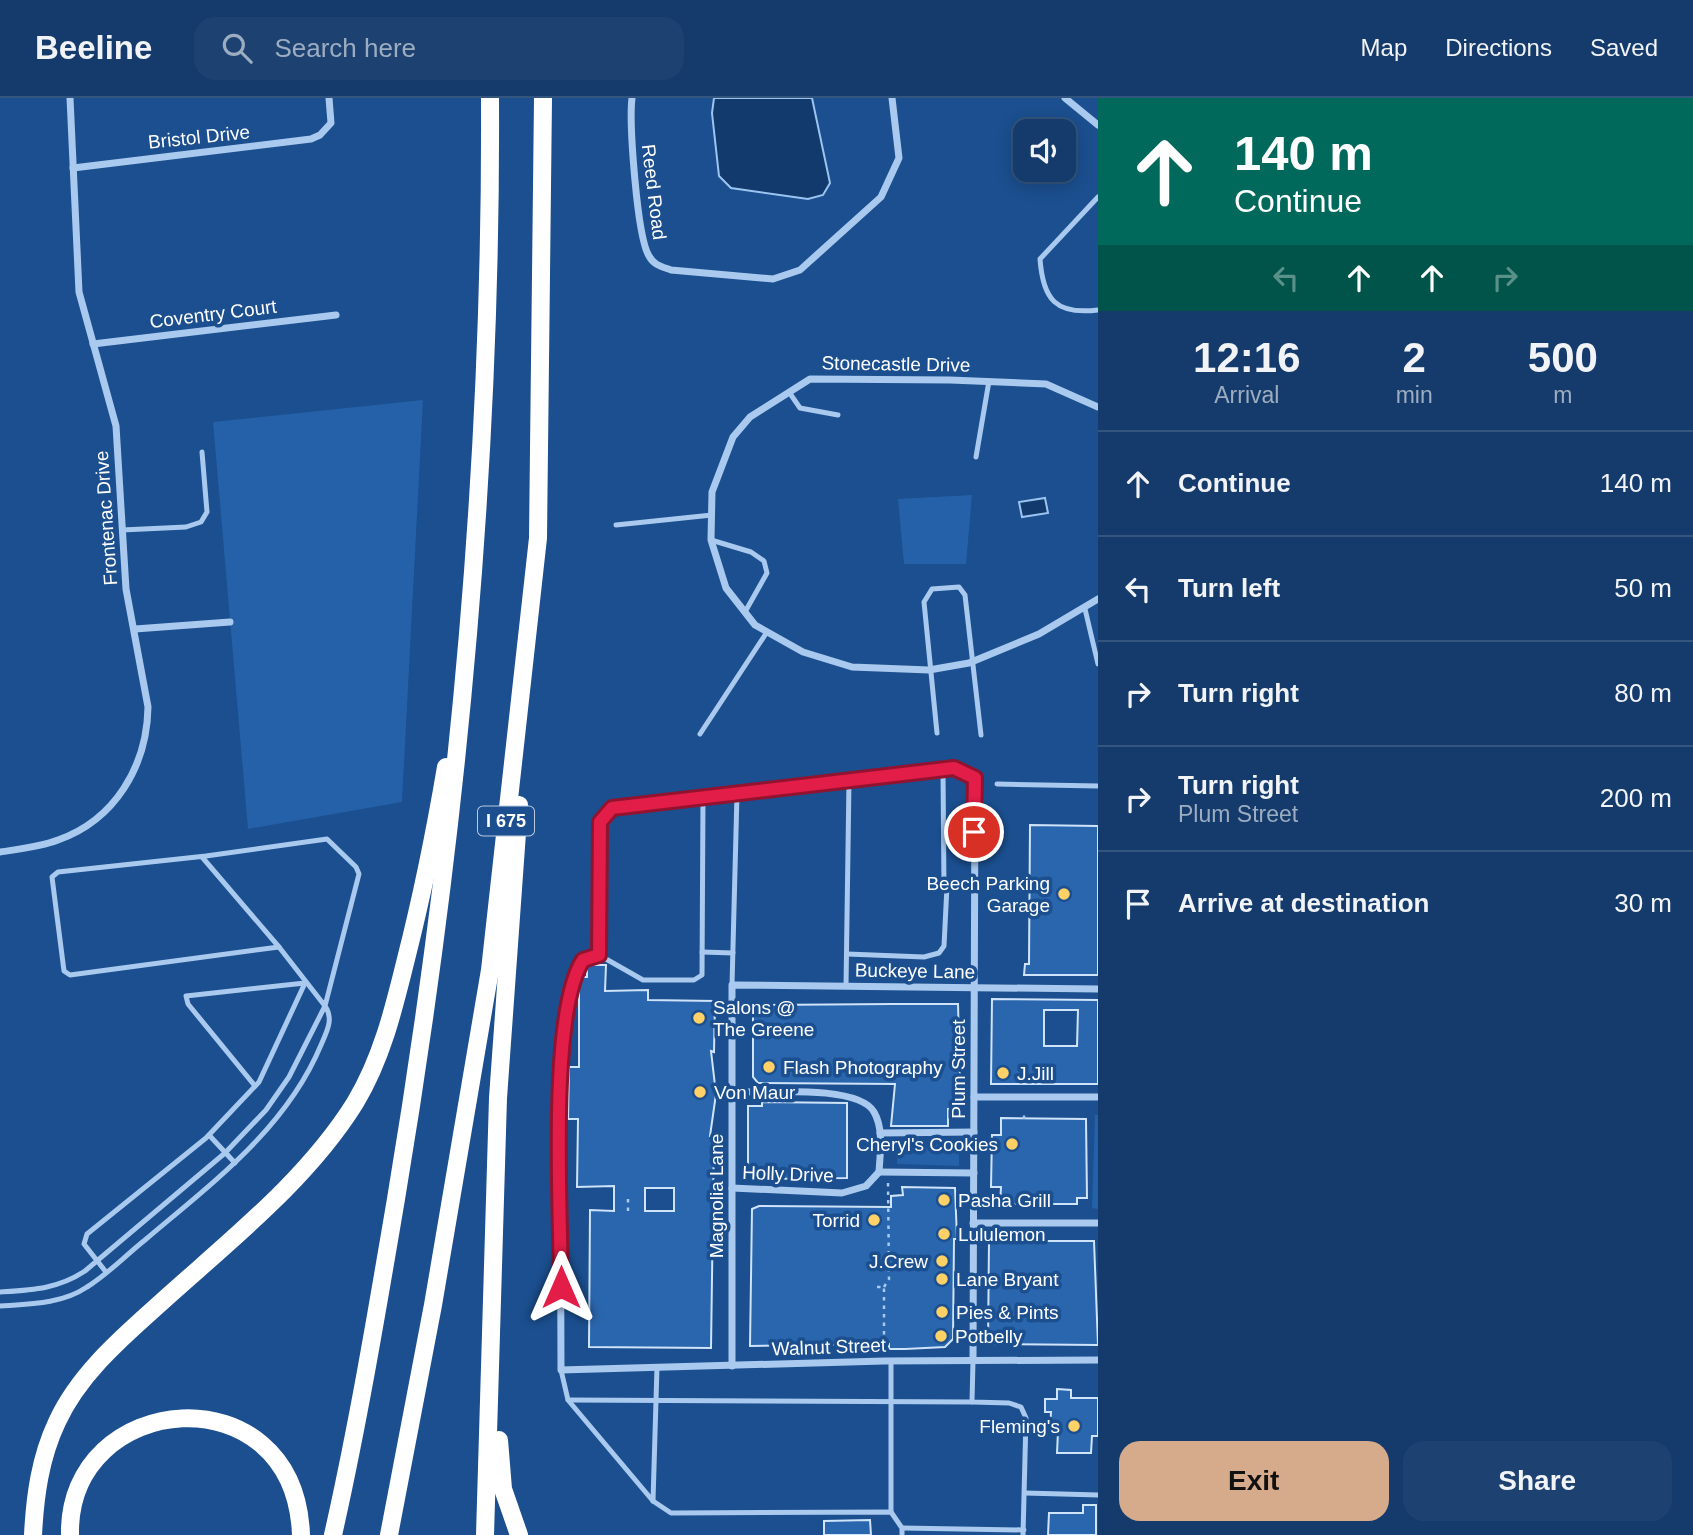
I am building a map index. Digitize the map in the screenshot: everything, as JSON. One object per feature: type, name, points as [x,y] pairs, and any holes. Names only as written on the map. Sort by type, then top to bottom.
[{"type":"highway","name":"I 675","points":[[333,1535],[379,1295],[422,1041],[454,799],[480,456],[491,206],[490,98]]},
{"type":"highway","name":"I 675","points":[[389,1535],[433,1305],[489,970],[538,538],[543,98]]},
{"type":"highway","points":[[485,1535],[495,1292],[498,1098],[538,538]]},
{"type":"highway","points":[[33,1535],[43,1459],[58,1419],[75,1392],[108,1352],[292,1182],[338,1127],[364,1087],[393,1012],[421,902],[466,650]]},
{"type":"highway","points":[[495,1292],[501,1474],[507,1504],[519,1535]]},
{"type":"highway","points":[[70,1535],[72,1508],[77,1492],[98,1459],[124,1435],[142,1426],[179,1417],[219,1422],[238,1429],[268,1450],[292,1483],[300,1509],[301,1535]]},
{"type":"street","name":"Frontenac Drive","points":[[0,852],[55,842],[81,830],[112,805],[131,778],[144,747],[148,721],[135,629],[126,589],[116,426],[79,292],[70,98]]},
{"type":"street","name":"Bristol Drive","points":[[74,168],[311,139],[326,130],[331,119],[329,98]]},
{"type":"street","name":"Reed Road","points":[[632,98],[631,134],[643,235],[647,253],[655,265],[671,270],[773,279],[800,270],[881,197],[899,158],[892,98]]},
{"type":"street","points":[[1065,98],[1098,125]]},
{"type":"street","name":"Coventry Court","points":[[93,344],[336,315]]},
{"type":"street","name":"Stonecastle Drive","points":[[1098,407],[1046,384],[810,379],[750,417],[733,437],[712,492],[711,540],[726,588],[755,625],[803,652],[852,667],[931,669],[973,662],[1038,634],[1098,599]]},
{"type":"street","points":[[135,629],[230,622]]},
{"type":"street","name":"Plum Street","points":[[973,1361],[975,778]]},
{"type":"street","name":"Buckeye Lane","points":[[732,985],[1098,989]]},
{"type":"street","name":"Magnolia Lane","points":[[732,985],[732,1366]]},
{"type":"street","points":[[561,1370],[560,1065],[564,1033]]},
{"type":"street","points":[[732,1092],[845,1094],[868,1103],[876,1115],[880,1133],[879,1172],[974,1173]]},
{"type":"street","points":[[974,1097],[1098,1097]]},
{"type":"street","points":[[880,1133],[974,1132]]},
{"type":"street","name":"Holly Drive","points":[[732,1188],[842,1193],[866,1186],[879,1172]]},
{"type":"street","points":[[973,1223],[1098,1223]]},
{"type":"street","name":"Walnut Street","points":[[561,1370],[887,1361],[1098,1360]]},
{"type":"lane","points":[[1098,197],[1040,260],[1042,285],[1048,297],[1073,313],[1098,310]]},
{"type":"lane","points":[[976,457],[989,381]]},
{"type":"lane","points":[[789,392],[800,408],[838,415]]},
{"type":"lane","points":[[122,530],[187,527],[201,522],[207,513],[202,452]]},
{"type":"lane","points":[[616,525],[712,515]]},
{"type":"lane","points":[[711,540],[751,552],[764,561],[767,573],[745,612]]},
{"type":"lane","points":[[937,733],[924,602],[933,589],[958,587],[964,592],[981,735]]},
{"type":"lane","points":[[1085,609],[1098,664]]},
{"type":"lane","points":[[700,734],[767,632]]},
{"type":"lane","points":[[599,955],[600,822],[604,814],[612,808],[954,768],[975,778]]},
{"type":"lane","points":[[847,954],[924,957],[939,953],[944,946],[943,769]]},
{"type":"lane","points":[[846,986],[849,781]]},
{"type":"lane","points":[[997,784],[1098,786]]},
{"type":"lane","points":[[732,985],[737,794]]},
{"type":"lane","points":[[564,1033],[573,975],[583,960],[599,955],[643,980],[694,980],[702,975],[704,798]]},
{"type":"lane","points":[[0,1292],[45,1289],[63,1284],[96,1262],[225,1153],[266,1110],[289,1077],[326,1006],[359,874],[356,867],[327,839],[202,857],[58,872],[52,877],[64,971],[70,975],[279,947]]},
{"type":"lane","points":[[0,1306],[41,1303],[68,1297],[106,1272],[234,1163],[277,1120],[305,1078],[329,1027],[330,1013],[326,1006],[202,857]]},
{"type":"lane","points":[[945,892],[947,886],[974,886]]},
{"type":"lane","points":[[702,952],[733,953]]},
{"type":"lane","points":[[106,1272],[84,1244],[87,1234],[209,1135],[256,1086],[305,984]]},
{"type":"lane","points":[[256,1086],[187,1004],[186,996],[305,984]]},
{"type":"lane","points":[[209,1135],[234,1163]]},
{"type":"lane","points":[[568,1400],[656,1401],[890,1402],[972,1402],[1009,1403],[1021,1407],[1027,1418],[1023,1532],[902,1531],[891,1512],[890,1402],[887,1361]]},
{"type":"lane","points":[[972,1402],[973,1361]]},
{"type":"lane","points":[[653,1501],[657,1367]]},
{"type":"lane","points":[[561,1370],[568,1400],[653,1501],[671,1513],[891,1512]]},
{"type":"lane","points":[[1025,1493],[1098,1494]]},
{"type":"path","points":[[1024,1112],[1024,1119]]},
{"type":"path","points":[[887,1361],[884,1287],[889,1279],[888,1172]]},
{"type":"path","points":[[628,1197],[628,1211]]},
{"type":"path","points":[[877,1287],[884,1287]]},
{"type":"shaded area","points":[[714,98],[812,98],[830,183],[823,195],[808,199],[731,188],[719,176],[712,113]]},
{"type":"shaded area","points":[[423,400],[402,802],[248,829],[213,422]]},
{"type":"shaded area","points":[[972,495],[966,564],[904,564],[898,499]]},
{"type":"shaded area","points":[[1045,498],[1048,513],[1022,517],[1019,502]]},
{"type":"shaded area","points":[[1095,1115],[1098,1115],[1098,1209],[1092,1208]]},
{"type":"shaded area","points":[[897,1144],[959,1145],[959,1166],[897,1164]]},
{"type":"building","name":"Beech Parking Garage","points":[[1030,825],[1098,826],[1098,975],[1024,975],[1025,964],[1029,964]]},
{"type":"building","points":[[587,965],[606,965],[605,991],[648,990],[648,1000],[715,1001],[714,1052],[711,1051],[716,1094],[710,1136],[714,1137],[711,1348],[589,1347],[590,1210],[614,1211],[614,1186],[577,1187],[578,1119],[568,1119],[569,1067],[579,1067],[579,977],[587,977]],"holes":[[[645,1188],[674,1188],[674,1211],[645,1211]]]},
{"type":"building","points":[[992,999],[1098,1000],[1098,1084],[991,1084]],"holes":[[[1044,1010],[1078,1010],[1077,1046],[1044,1046]]]},
{"type":"building","points":[[958,1004],[961,1109],[948,1109],[948,1126],[891,1126],[895,1084],[758,1083],[753,1077],[753,1005]]},
{"type":"building","points":[[762,1102],[847,1103],[847,1178],[761,1179],[761,1174],[748,1174],[748,1106],[762,1106]]},
{"type":"building","points":[[1001,1118],[1086,1119],[1087,1198],[1077,1198],[1077,1204],[1000,1204],[1001,1187],[991,1187],[992,1135],[1001,1135]]},
{"type":"building","points":[[902,1187],[955,1188],[957,1239],[954,1239],[953,1339],[945,1347],[905,1349],[889,1349],[889,1344],[750,1346],[752,1209],[759,1206],[891,1207],[891,1196],[903,1195]]},
{"type":"building","points":[[989,1241],[1094,1241],[1098,1345],[988,1344]]},
{"type":"building","name":"Fleming's","points":[[1057,1389],[1071,1390],[1071,1398],[1098,1398],[1098,1436],[1092,1436],[1091,1453],[1057,1453],[1058,1431],[1050,1431],[1051,1412],[1045,1412],[1045,1399],[1057,1399]]},
{"type":"building","points":[[1083,1505],[1096,1505],[1096,1535],[1048,1535],[1049,1513],[1083,1513]]},
{"type":"building","points":[[870,1520],[871,1535],[824,1535],[824,1521]]},
{"type":"place","name":"Beech Parking Garage","points":[[1064,894]]},
{"type":"place","name":"Salons @ The Greene","points":[[699,1018]]},
{"type":"place","name":"Flash Photography","points":[[769,1067]]},
{"type":"place","name":"J.Jill","points":[[1003,1073]]},
{"type":"place","name":"Von Maur","points":[[700,1092]]},
{"type":"place","name":"Cheryl's Cookies","points":[[1012,1144]]},
{"type":"place","name":"Pasha Grill","points":[[944,1200]]},
{"type":"place","name":"Torrid","points":[[874,1220]]},
{"type":"place","name":"Lululemon","points":[[944,1234]]},
{"type":"place","name":"J.Crew","points":[[942,1261]]},
{"type":"place","name":"Lane Bryant","points":[[942,1279]]},
{"type":"place","name":"Pies & Pints","points":[[942,1312]]},
{"type":"place","name":"Potbelly","points":[[941,1336]]},
{"type":"place","name":"Fleming's","points":[[1074,1426]]},
{"type":"route","points":[[561,1287],[560,1065],[573,975],[583,960],[599,955],[600,822],[604,814],[612,808],[954,768],[975,778],[974,832]]}]
